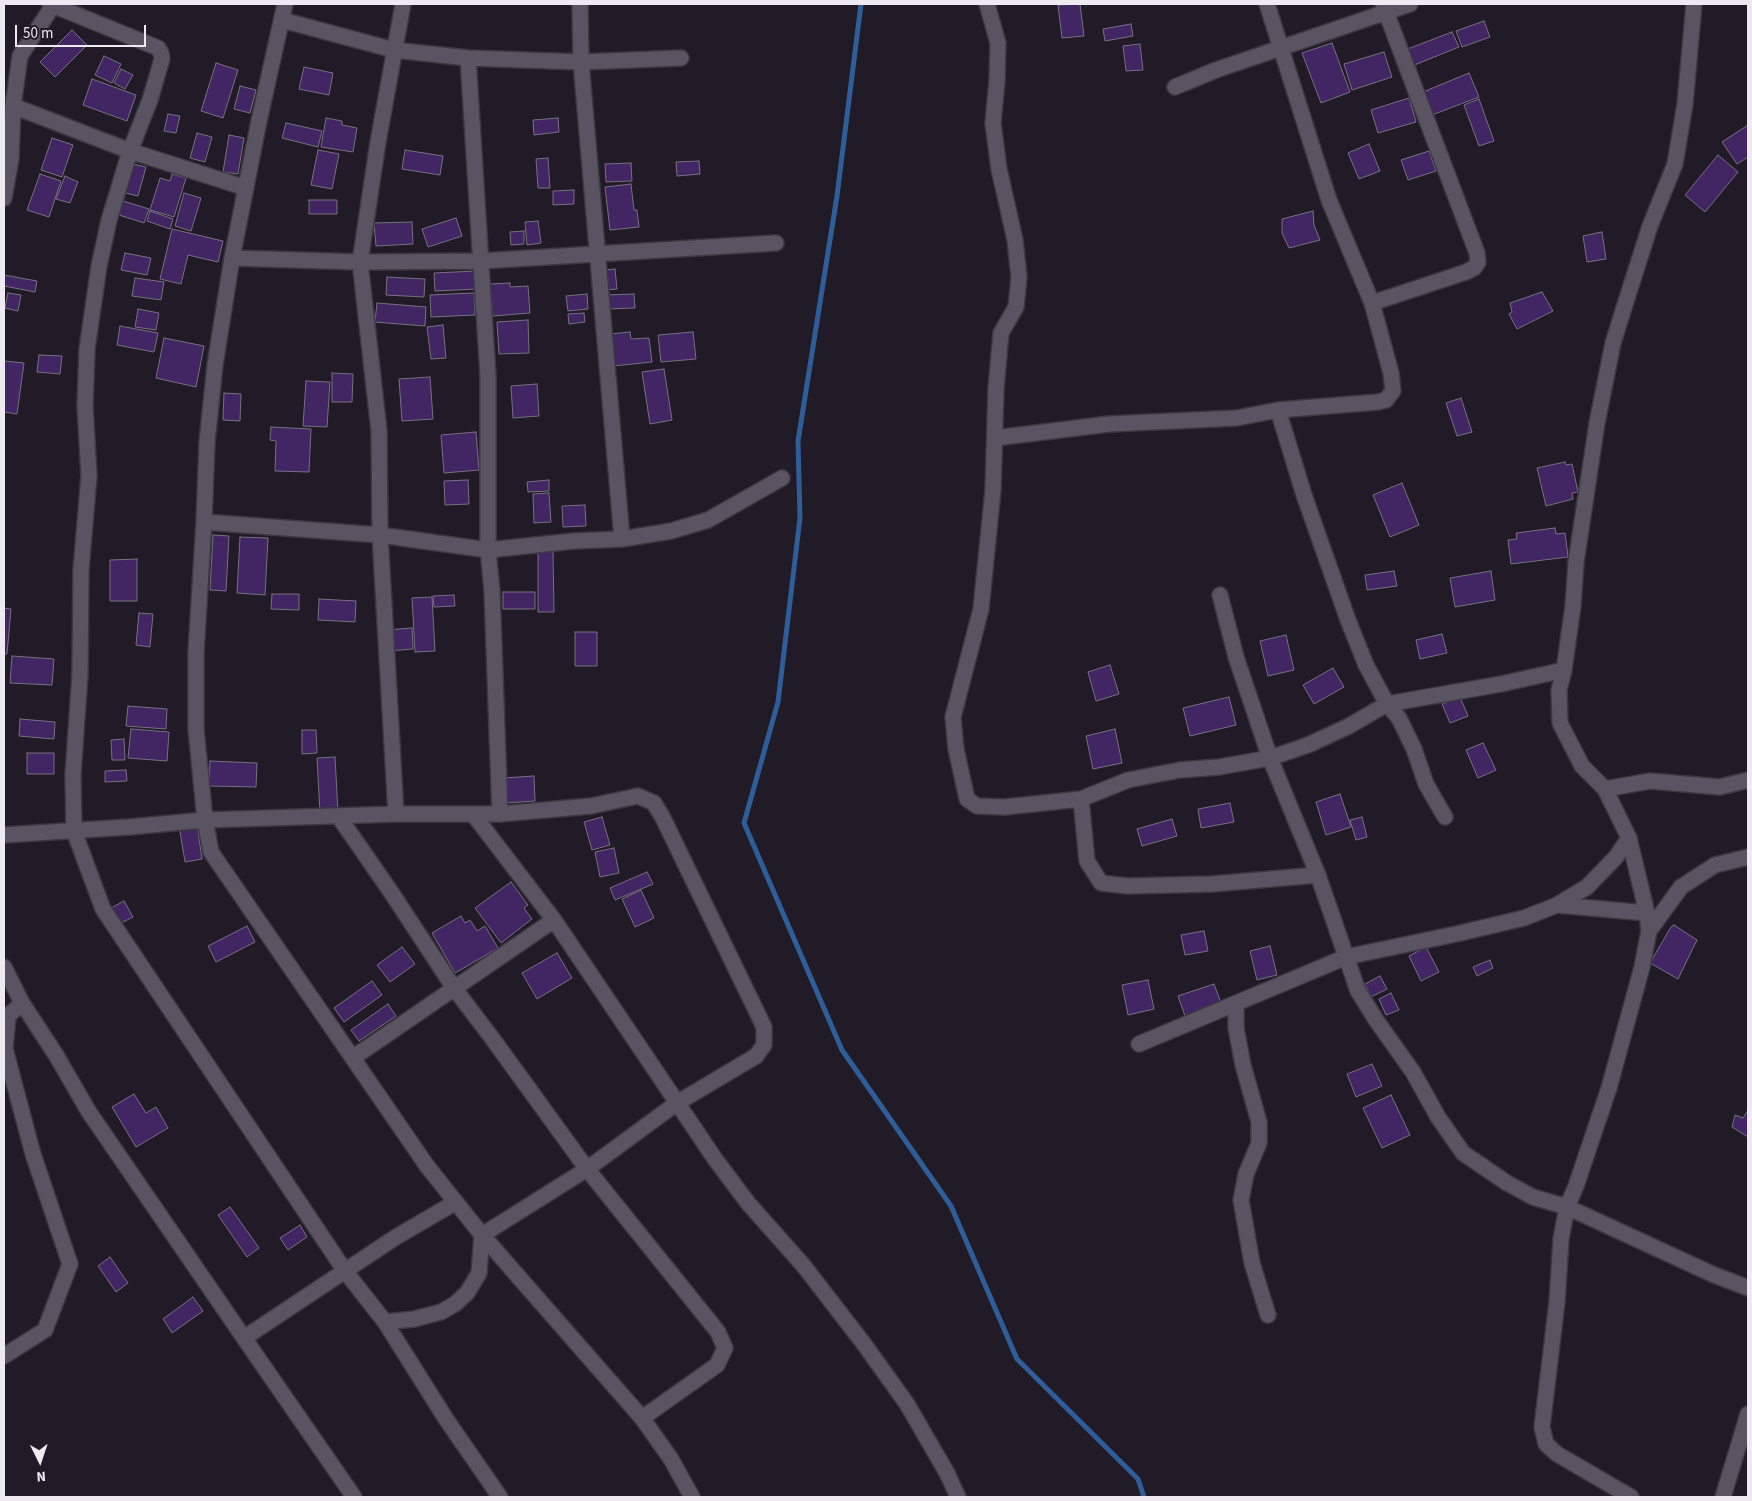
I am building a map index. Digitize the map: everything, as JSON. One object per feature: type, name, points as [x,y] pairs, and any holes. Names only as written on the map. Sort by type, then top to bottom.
[{"type":"street","points":[[4,198],[11,160],[13,106],[20,56],[52,4],[158,48],[162,59],[150,100],[130,151],[107,229],[99,266],[87,349],[85,406],[88,476],[81,569],[80,674],[73,775],[74,831],[103,909],[345,1271],[385,1322],[446,1419],[500,1497]]},
{"type":"street","points":[[284,4],[232,258],[215,365],[207,442],[196,652],[196,729],[205,820],[212,852],[427,1166],[482,1235],[642,1418],[672,1459],[692,1497]]},
{"type":"street","points":[[396,814],[380,535],[379,431],[360,262],[378,142],[403,4]]},
{"type":"street","points":[[580,4],[581,62],[622,539]]},
{"type":"street","points":[[987,4],[998,43],[993,123],[998,169],[1016,240],[1019,277],[1016,308],[1001,333],[996,388],[993,490],[981,609],[954,717],[956,749],[967,799],[977,806],[1005,807],[1081,799],[1128,780],[1180,770],[1219,767],[1270,758],[1308,745],[1349,726],[1387,704],[1492,686],[1564,670]]},
{"type":"street","points":[[994,438],[1109,424],[1237,418],[1278,410],[1378,402],[1386,400],[1393,391],[1391,373],[1378,333],[1372,303],[1329,200],[1267,4]]},
{"type":"street","points":[[1175,87],[1385,8],[1410,4]]},
{"type":"street","points":[[1631,1497],[1557,1454],[1546,1444],[1542,1427],[1567,1207],[1609,1088],[1642,967],[1649,931],[1648,912],[1628,838],[1605,789],[1582,766],[1560,723],[1559,690],[1564,670],[1573,606],[1576,562],[1596,423],[1622,314],[1650,226],[1675,164],[1685,104],[1694,4]]},
{"type":"street","points":[[1372,303],[1466,272],[1474,268],[1478,262],[1477,253],[1385,8]]},
{"type":"street","points":[[282,20],[394,50],[468,58],[581,62],[681,58]]},
{"type":"street","points":[[468,58],[488,376],[488,550],[492,591],[500,814]]},
{"type":"street","points":[[13,106],[130,151],[246,188]]},
{"type":"street","points":[[232,258],[360,262],[482,261],[776,243]]},
{"type":"street","points":[[1278,410],[1304,496],[1366,665],[1387,704],[1399,718],[1414,749],[1426,784],[1445,817]]},
{"type":"street","points":[[204,522],[380,535],[488,550],[574,541],[622,539],[671,531],[708,520],[782,478]]},
{"type":"street","points":[[1220,595],[1236,657],[1270,758],[1318,875],[1358,991],[1412,1072],[1438,1118],[1463,1153],[1507,1183],[1533,1197],[1567,1207],[1712,1274],[1748,1288]]},
{"type":"street","points":[[1605,789],[1650,781],[1720,787],[1748,780]]},
{"type":"street","points":[[4,835],[205,820],[396,814],[500,814],[591,806],[638,796],[654,803],[764,1027],[764,1045],[756,1056],[677,1102],[586,1170],[482,1235]]},
{"type":"street","points":[[1081,799],[1087,861],[1100,883],[1128,886],[1212,884],[1318,875]]},
{"type":"street","points":[[473,814],[554,920],[748,1203],[803,1265],[891,1381],[907,1404],[947,1473],[958,1497]]},
{"type":"street","points":[[339,817],[454,988],[586,1170],[718,1332],[725,1348],[717,1365],[642,1418]]},
{"type":"street","points":[[1139,1044],[1346,957],[1516,920],[1558,905],[1587,887],[1616,857],[1628,838]]},
{"type":"street","points":[[1649,931],[1681,887],[1715,865],[1748,857]]},
{"type":"street","points":[[1558,905],[1648,912]]},
{"type":"street","points":[[354,1058],[554,920]]},
{"type":"street","points":[[4,967],[22,1003],[56,1055],[89,1112],[354,1497]]},
{"type":"street","points":[[4,1356],[45,1330],[70,1264],[33,1154],[6,1049],[8,1016],[22,1003]]},
{"type":"street","points":[[1236,1003],[1236,1028],[1243,1065],[1259,1122],[1259,1144],[1246,1174],[1241,1200],[1252,1263],[1268,1315]]},
{"type":"street","points":[[244,1338],[345,1271],[456,1202]]},
{"type":"street","points":[[385,1322],[414,1319],[441,1312],[455,1304],[467,1293],[479,1273],[482,1235]]},
{"type":"street","points":[[1723,1497],[1748,1414]]},
{"type":"building","points":[[1080,4],[1084,36],[1062,38],[1058,5]]},
{"type":"building","points":[[1484,21],[1490,37],[1462,47],[1456,31]]},
{"type":"building","points":[[1131,24],[1133,36],[1105,41],[1103,29]]},
{"type":"building","points":[[72,30],[87,45],[55,77],[40,62]]},
{"type":"building","points":[[1452,32],[1459,47],[1412,66],[1405,50]]},
{"type":"building","points":[[1332,43],[1350,92],[1321,103],[1302,53]]},
{"type":"building","points":[[1140,44],[1143,70],[1126,71],[1123,46]]},
{"type":"building","points":[[1384,52],[1392,77],[1352,90],[1344,64]]},
{"type":"building","points":[[104,56],[121,64],[112,83],[95,75]]},
{"type":"building","points":[[216,63],[238,70],[223,118],[201,111]]},
{"type":"building","points":[[304,67],[333,73],[329,95],[299,89]]},
{"type":"building","points":[[121,69],[133,75],[125,89],[114,83]]},
{"type":"building","points":[[1469,73],[1479,97],[1432,115],[1423,92]]},
{"type":"building","points":[[92,79],[136,95],[127,121],[83,105]]},
{"type":"building","points":[[240,86],[256,90],[250,113],[234,109]]},
{"type":"building","points":[[1409,98],[1416,122],[1378,133],[1371,110]]},
{"type":"building","points":[[1479,99],[1494,141],[1479,146],[1464,105]]},
{"type":"building","points":[[168,114],[180,116],[176,133],[164,131]]},
{"type":"building","points":[[326,118],[342,121],[342,125],[357,128],[353,152],[321,147]]},
{"type":"building","points":[[558,118],[559,132],[534,135],[533,120]]},
{"type":"building","points":[[286,123],[322,131],[318,147],[282,138]]},
{"type":"building","points":[[1748,125],[1748,157],[1737,164],[1722,142]]},
{"type":"building","points":[[197,133],[212,137],[205,162],[190,158]]},
{"type":"building","points":[[229,135],[244,138],[238,174],[223,172]]},
{"type":"building","points":[[52,138],[73,145],[62,177],[41,170]]},
{"type":"building","points":[[1369,144],[1380,171],[1359,179],[1348,153]]},
{"type":"building","points":[[318,150],[339,154],[332,189],[311,185]]},
{"type":"building","points":[[405,150],[443,156],[440,175],[402,169]]},
{"type":"building","points":[[1429,151],[1436,171],[1408,180],[1401,160]]},
{"type":"building","points":[[1718,155],[1738,172],[1705,212],[1685,195]]},
{"type":"building","points":[[548,158],[550,188],[538,188],[536,159]]},
{"type":"building","points":[[699,161],[700,174],[677,176],[676,162]]},
{"type":"building","points":[[631,163],[632,181],[606,182],[605,164]]},
{"type":"building","points":[[133,164],[146,167],[138,196],[125,193]]},
{"type":"building","points":[[40,174],[61,181],[49,217],[27,210]]},
{"type":"building","points":[[172,174],[186,178],[174,217],[150,210],[160,178],[170,181]]},
{"type":"building","points":[[65,176],[78,182],[70,203],[56,199]]},
{"type":"building","points":[[631,184],[634,210],[637,210],[639,227],[610,230],[605,187]]},
{"type":"building","points":[[574,190],[574,204],[553,205],[553,191]]},
{"type":"building","points":[[184,193],[201,198],[191,231],[175,226]]},
{"type":"building","points":[[309,200],[337,200],[337,214],[309,214]]},
{"type":"building","points":[[123,201],[149,209],[144,223],[119,215]]},
{"type":"building","points":[[150,211],[173,219],[170,229],[147,221]]},
{"type":"building","points":[[1313,211],[1314,225],[1320,240],[1289,248],[1282,233],[1282,219]]},
{"type":"building","points":[[456,218],[462,236],[428,247],[422,229]]},
{"type":"building","points":[[538,221],[541,243],[527,245],[525,222]]},
{"type":"building","points":[[412,222],[413,244],[376,246],[374,223]]},
{"type":"building","points":[[172,229],[223,241],[218,262],[188,255],[181,284],[160,279]]},
{"type":"building","points":[[524,231],[524,244],[511,245],[510,232]]},
{"type":"building","points":[[1602,232],[1606,259],[1587,262],[1583,236]]},
{"type":"building","points":[[125,253],[151,258],[147,275],[121,270]]},
{"type":"building","points":[[615,269],[617,289],[605,290],[604,270]]},
{"type":"building","points":[[476,271],[477,289],[435,291],[434,273]]},
{"type":"building","points":[[4,275],[37,281],[35,292],[4,286]]},
{"type":"building","points":[[387,277],[425,279],[424,297],[386,295]]},
{"type":"building","points":[[135,278],[164,282],[161,300],[132,296]]},
{"type":"building","points":[[510,283],[510,287],[528,286],[530,313],[493,316],[490,284]]},
{"type":"building","points":[[1542,292],[1553,311],[1517,329],[1509,314],[1512,312],[1510,303]]},
{"type":"building","points":[[8,293],[21,295],[18,311],[5,308]]},
{"type":"building","points":[[474,293],[475,315],[431,317],[430,295]]},
{"type":"building","points":[[587,294],[588,309],[568,311],[566,296]]},
{"type":"building","points":[[634,294],[635,308],[607,309],[606,295]]},
{"type":"building","points":[[377,303],[426,307],[425,326],[375,322]]},
{"type":"building","points":[[138,309],[159,313],[156,330],[135,327]]},
{"type":"building","points":[[584,313],[585,322],[569,324],[568,314]]},
{"type":"building","points":[[528,320],[529,353],[499,354],[497,322]]},
{"type":"building","points":[[443,325],[446,358],[431,359],[427,327]]},
{"type":"building","points":[[120,326],[158,333],[154,352],[117,345]]},
{"type":"building","points":[[630,332],[631,339],[649,338],[652,362],[613,366],[610,334]]},
{"type":"building","points":[[693,332],[696,359],[661,362],[658,335]]},
{"type":"building","points":[[164,338],[204,346],[196,387],[156,378]]},
{"type":"building","points":[[39,355],[62,356],[60,374],[37,372]]},
{"type":"building","points":[[4,361],[24,363],[17,414],[4,412]]},
{"type":"building","points":[[664,369],[672,420],[650,424],[642,372]]},
{"type":"building","points":[[332,373],[353,374],[352,402],[332,402]]},
{"type":"building","points":[[430,377],[433,419],[402,421],[399,379]]},
{"type":"building","points":[[306,381],[330,382],[327,427],[303,426]]},
{"type":"building","points":[[537,384],[539,416],[513,418],[511,386]]},
{"type":"building","points":[[224,393],[241,394],[240,421],[223,420]]},
{"type":"building","points":[[1461,398],[1472,432],[1457,436],[1446,403]]},
{"type":"building","points":[[271,427],[311,429],[309,472],[275,471],[276,441],[270,440]]},
{"type":"building","points":[[476,432],[479,470],[444,473],[441,435]]},
{"type":"building","points":[[1565,462],[1566,465],[1572,464],[1578,492],[1572,493],[1573,499],[1546,506],[1537,468]]},
{"type":"building","points":[[468,480],[469,504],[445,505],[444,481]]},
{"type":"building","points":[[549,480],[549,491],[528,492],[527,482]]},
{"type":"building","points":[[1402,483],[1419,525],[1390,537],[1373,495]]},
{"type":"building","points":[[549,493],[551,522],[534,523],[533,494]]},
{"type":"building","points":[[585,505],[586,526],[563,527],[562,506]]},
{"type":"building","points":[[1555,528],[1556,534],[1565,533],[1568,557],[1511,564],[1508,540],[1517,539],[1516,533]]},
{"type":"building","points":[[213,535],[229,536],[226,591],[210,590]]},
{"type":"building","points":[[240,537],[268,538],[265,595],[237,593]]},
{"type":"building","points":[[538,551],[553,551],[554,612],[538,612]]},
{"type":"building","points":[[137,559],[137,601],[110,601],[110,560]]},
{"type":"building","points":[[1394,571],[1397,586],[1367,590],[1365,575]]},
{"type":"building","points":[[1491,571],[1495,600],[1455,607],[1450,578]]},
{"type":"building","points":[[503,592],[535,592],[535,609],[503,609]]},
{"type":"building","points":[[272,594],[299,594],[299,610],[271,609]]},
{"type":"building","points":[[454,595],[455,606],[434,607],[433,596]]},
{"type":"building","points":[[432,597],[435,651],[415,652],[412,598]]},
{"type":"building","points":[[319,599],[356,601],[355,622],[318,620]]},
{"type":"building","points":[[4,608],[11,609],[7,654],[4,654]]},
{"type":"building","points":[[139,613],[153,614],[150,647],[136,645]]},
{"type":"building","points":[[412,628],[413,649],[388,651],[386,630]]},
{"type":"building","points":[[575,632],[597,632],[597,666],[575,666]]},
{"type":"building","points":[[1442,634],[1447,653],[1420,659],[1416,640]]},
{"type":"building","points":[[1286,635],[1294,670],[1268,676],[1260,641]]},
{"type":"building","points":[[12,656],[54,659],[52,685],[10,683]]},
{"type":"building","points":[[1110,665],[1119,694],[1096,701],[1088,672]]},
{"type":"building","points":[[1333,668],[1344,687],[1314,704],[1303,685]]},
{"type":"building","points":[[1229,697],[1236,725],[1190,736],[1183,708]]},
{"type":"building","points":[[1460,697],[1468,716],[1450,723],[1442,704]]},
{"type":"building","points":[[128,706],[167,709],[166,729],[126,726]]},
{"type":"building","points":[[20,719],[55,722],[54,739],[19,736]]},
{"type":"building","points":[[131,729],[169,732],[167,761],[128,758]]},
{"type":"building","points":[[1115,729],[1122,763],[1093,769],[1086,736]]},
{"type":"building","points":[[302,730],[316,730],[317,753],[302,754]]},
{"type":"building","points":[[124,739],[125,760],[112,760],[111,740]]},
{"type":"building","points":[[1483,743],[1496,770],[1478,778],[1466,750]]},
{"type":"building","points":[[27,753],[54,753],[54,774],[27,774]]},
{"type":"building","points":[[335,757],[338,812],[320,813],[317,758]]},
{"type":"building","points":[[210,761],[257,763],[256,787],[209,786]]},
{"type":"building","points":[[126,770],[127,781],[105,782],[105,771]]},
{"type":"building","points":[[534,776],[535,801],[505,803],[504,778]]},
{"type":"building","points":[[1340,794],[1351,827],[1326,835],[1316,802]]},
{"type":"building","points":[[1230,803],[1234,822],[1201,828],[1198,809]]},
{"type":"building","points":[[602,817],[610,845],[592,850],[584,822]]},
{"type":"building","points":[[1362,817],[1367,837],[1356,840],[1350,820]]},
{"type":"building","points":[[1172,819],[1177,836],[1142,846],[1137,829]]},
{"type":"building","points":[[197,824],[202,859],[185,862],[179,826]]},
{"type":"building","points":[[614,848],[619,873],[600,877],[595,852]]},
{"type":"building","points":[[647,872],[653,884],[615,900],[610,888]]},
{"type":"building","points":[[511,882],[528,905],[524,908],[532,919],[501,943],[475,908]]},
{"type":"building","points":[[641,890],[654,918],[635,927],[622,899]]},
{"type":"building","points":[[124,901],[133,917],[119,924],[111,908]]},
{"type":"building","points":[[461,916],[465,923],[470,920],[477,931],[485,926],[498,948],[455,973],[432,933]]},
{"type":"building","points":[[1674,925],[1697,940],[1678,979],[1650,963]]},
{"type":"building","points":[[247,926],[255,942],[216,962],[208,946]]},
{"type":"building","points":[[1204,931],[1208,951],[1185,955],[1181,935]]},
{"type":"building","points":[[1270,946],[1277,975],[1257,980],[1250,951]]},
{"type":"building","points":[[402,947],[415,964],[390,982],[377,965]]},
{"type":"building","points":[[1426,947],[1439,972],[1421,981],[1409,956]]},
{"type":"building","points":[[557,953],[572,978],[537,999],[522,973]]},
{"type":"building","points":[[1490,960],[1493,968],[1477,976],[1473,967]]},
{"type":"building","points":[[1380,976],[1387,989],[1371,997],[1365,984]]},
{"type":"building","points":[[1148,980],[1154,1009],[1128,1015],[1122,985]]},
{"type":"building","points":[[372,981],[382,995],[344,1022],[334,1008]]},
{"type":"building","points":[[1214,984],[1221,1003],[1185,1016],[1178,996]]},
{"type":"building","points":[[1391,993],[1399,1010],[1386,1015],[1379,999]]},
{"type":"building","points":[[388,1004],[396,1016],[359,1041],[351,1030]]},
{"type":"building","points":[[1372,1064],[1382,1086],[1356,1097],[1347,1074]]},
{"type":"building","points":[[134,1094],[146,1113],[156,1107],[168,1128],[136,1147],[112,1107]]},
{"type":"building","points":[[1391,1095],[1410,1135],[1382,1148],[1363,1108]]},
{"type":"building","points":[[1748,1110],[1748,1137],[1732,1127],[1735,1115],[1743,1118]]},
{"type":"building","points":[[230,1207],[259,1248],[247,1257],[218,1215]]},
{"type":"building","points":[[300,1225],[307,1237],[288,1250],[280,1238]]},
{"type":"building","points":[[110,1257],[128,1283],[116,1292],[98,1266]]},
{"type":"building","points":[[193,1297],[203,1311],[172,1333],[163,1319]]},
{"type":"waterway","points":[[861,4],[837,196],[798,441],[800,518],[778,702],[744,823],[842,1050],[951,1206],[1017,1359],[1138,1479],[1144,1497]]}]
